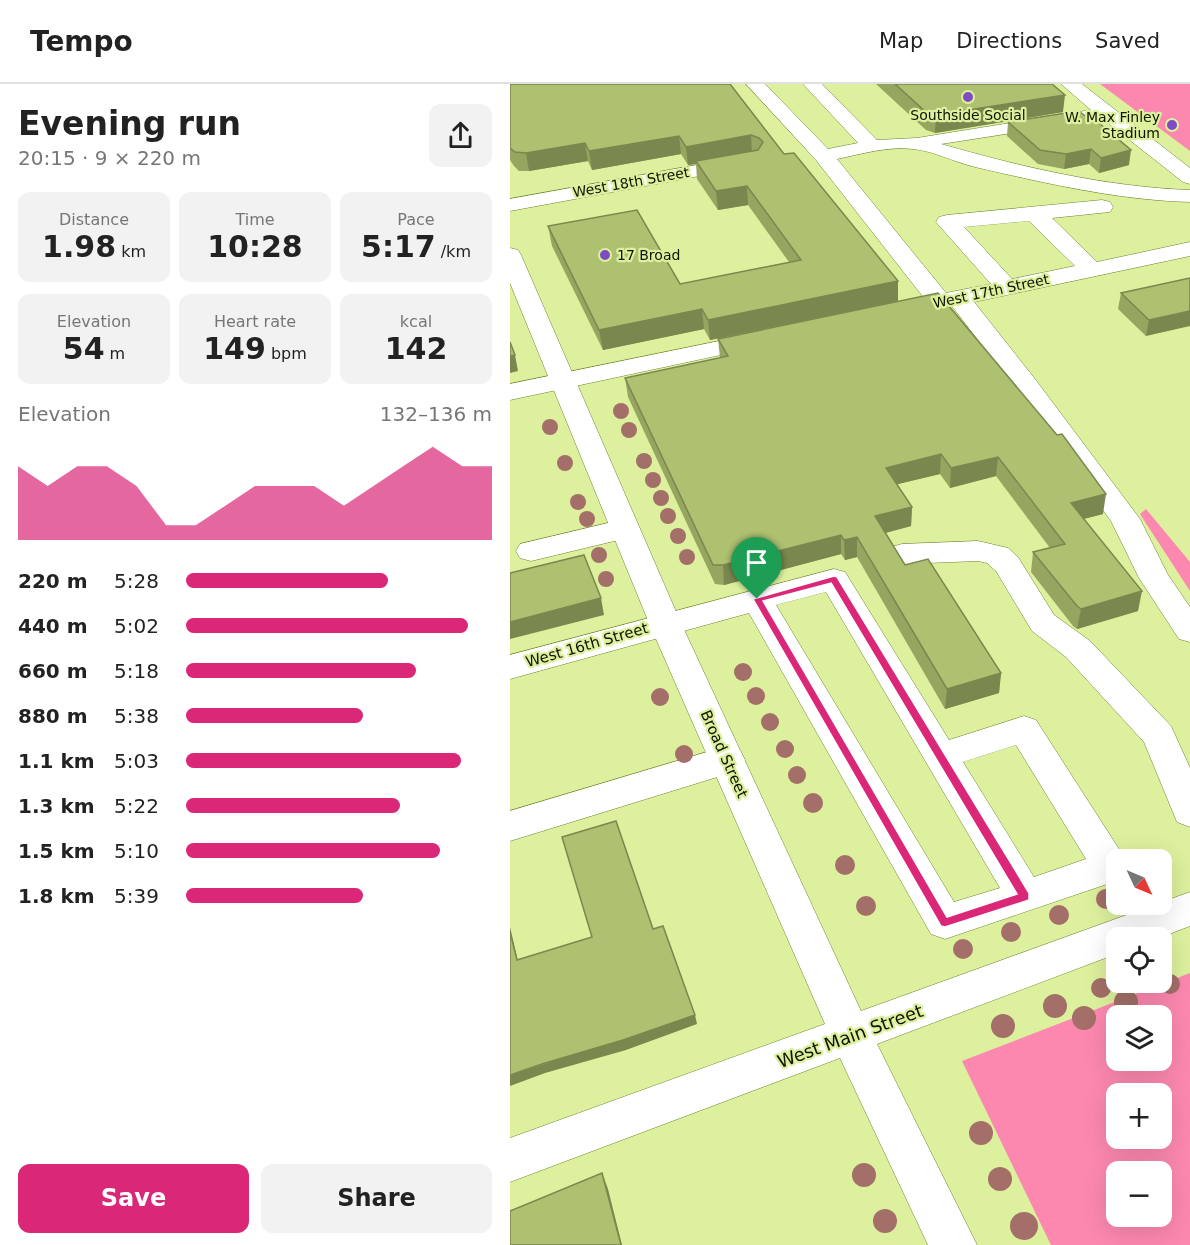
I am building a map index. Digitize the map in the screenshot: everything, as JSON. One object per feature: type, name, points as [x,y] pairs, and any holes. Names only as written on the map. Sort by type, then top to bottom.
[{"type":"main road","points":[[755,84],[949,300],[1125,519],[1154,578],[1190,631]]},
{"type":"main road","points":[[812,84],[872,146]]},
{"type":"main road","points":[[1070,84],[1190,178]]},
{"type":"main road","points":[[822,156],[872,146],[914,143],[1106,113]]},
{"type":"main road","points":[[914,143],[973,160],[1064,180],[1155,195],[1190,196]]},
{"type":"main road","name":"West 18th Street","points":[[510,205],[752,162]]},
{"type":"main road","points":[[1006,288],[947,222],[1102,207]]},
{"type":"main road","points":[[1035,214],[1092,270]]},
{"type":"main road","name":"West 17th Street","points":[[883,314],[1190,249]]},
{"type":"main road","name":"Broad Street","points":[[513,267],[564,381],[665,623],[851,1036],[953,1245]]},
{"type":"main road","points":[[510,392],[791,333]]},
{"type":"main road","points":[[531,551],[625,529]]},
{"type":"main road","points":[[902,554],[978,551],[997,555],[1007,564],[1043,623],[1078,649],[1159,735],[1190,812]]},
{"type":"main road","name":"West 16th Street","points":[[510,667],[665,623],[834,579],[940,756]]},
{"type":"main road","points":[[757,599],[945,922],[1025,896],[1111,867],[1024,729],[940,756],[1025,896]]},
{"type":"main road","points":[[510,826],[727,760]]},
{"type":"main road","name":"West Main Street","points":[[510,1160],[1190,909]]},
{"type":"shaded area","name":"W. Max Finley Stadium","points":[[1100,84],[1190,84],[1190,151]]},
{"type":"shaded area","points":[[1146,509],[1190,562],[1190,591],[1140,514]]},
{"type":"shaded area","points":[[1190,973],[1190,1245],[1051,1245],[962,1061],[1106,1005],[1106,1071],[1172,1071],[1172,1005],[1107,1005],[1138,993],[1172,993],[1172,980]]},
{"type":"building","points":[[510,84],[730,84],[784,154],[794,153],[898,281],[708,320],[702,309],[599,330],[548,226],[637,210],[680,284],[801,260],[747,186],[716,191],[696,161],[758,150],[763,142],[751,135],[686,147],[679,136],[589,151],[585,143],[526,153],[515,152],[510,148]]},
{"type":"building","points":[[895,84],[1052,84],[1065,95],[936,115],[927,113]]},
{"type":"building","points":[[1079,111],[1089,119],[1093,118],[1131,150],[1101,158],[1091,149],[1066,154],[1040,150],[1008,122]]},
{"type":"building","points":[[1190,278],[1190,311],[1149,320],[1121,293]]},
{"type":"building","points":[[938,293],[1057,435],[1062,434],[1106,494],[1071,503],[1142,591],[1081,609],[1077,606],[1033,552],[1065,544],[998,457],[951,468],[941,454],[886,468],[912,507],[875,516],[905,565],[928,559],[1001,673],[947,689],[857,537],[844,540],[841,535],[723,565],[713,565],[625,378],[728,356],[718,339]]},
{"type":"building","points":[[510,342],[515,355],[510,356]]},
{"type":"building","points":[[584,555],[601,598],[510,622],[510,573]]},
{"type":"building","points":[[616,821],[653,929],[663,926],[695,1015],[510,1075],[510,932],[517,960],[592,937],[562,837]]},
{"type":"building","points":[[602,1173],[621,1245],[510,1245],[510,1211]]},
{"type":"place","name":"Southside Social","points":[[968,97]]},
{"type":"place","name":"W. Max Finley Stadium","points":[[1172,125]]},
{"type":"place","name":"17 Broad","points":[[605,255]]},
{"type":"route","points":[[834,579],[1025,896],[945,922],[757,599],[834,579]]}]
